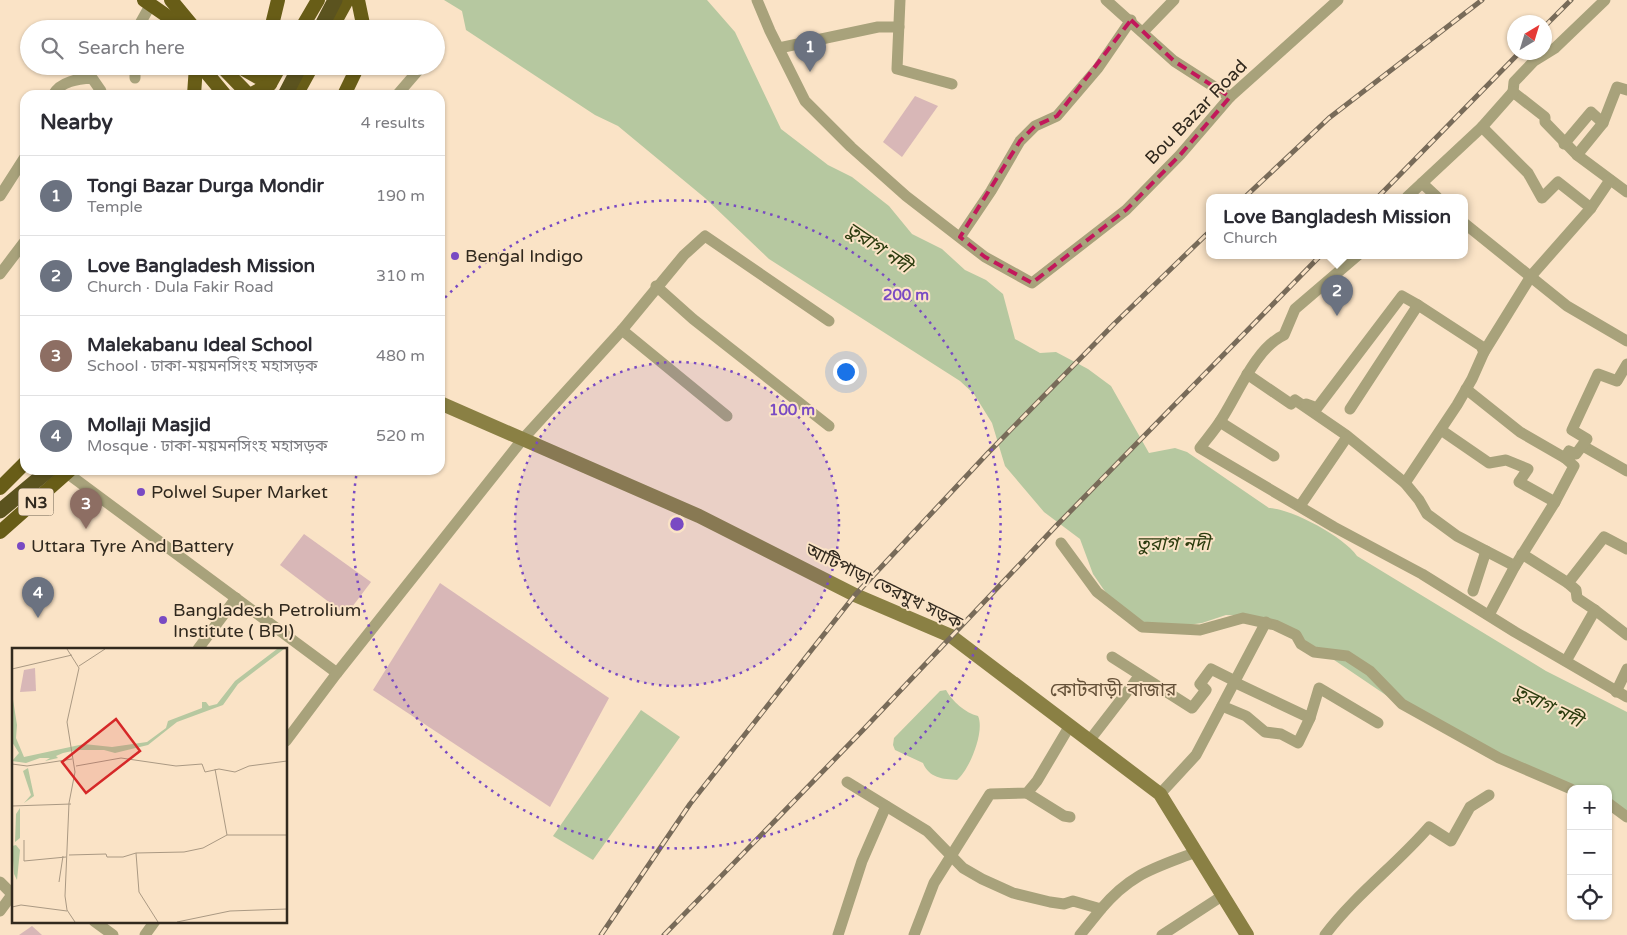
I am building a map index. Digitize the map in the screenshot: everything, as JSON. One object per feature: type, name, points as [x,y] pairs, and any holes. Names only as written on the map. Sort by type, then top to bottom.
[{"type":"highway","points":[[171,0],[188,20]]},
{"type":"highway","points":[[273,20],[278,0]]},
{"type":"highway","points":[[306,20],[318,0]]},
{"type":"highway","points":[[325,20],[335,0]]},
{"type":"highway","points":[[336,20],[347,0]]},
{"type":"highway","points":[[358,0],[362,20]]},
{"type":"highway","points":[[148,2],[168,20]]},
{"type":"highway","points":[[194,90],[195,75]]},
{"type":"highway","points":[[208,75],[221,90]]},
{"type":"highway","points":[[230,75],[244,90]]},
{"type":"highway","points":[[254,75],[270,84]]},
{"type":"highway","points":[[270,75],[270,84]]},
{"type":"highway","points":[[259,90],[270,84],[275,75]]},
{"type":"highway","points":[[288,90],[296,75]]},
{"type":"highway","points":[[299,90],[307,75]]},
{"type":"highway","points":[[346,90],[354,75]]},
{"type":"highway","name":"N3","points":[[0,488],[20,468]]},
{"type":"highway","points":[[0,511],[43,475]]},
{"type":"highway","name":"N3","points":[[0,532],[65,475]]},
{"type":"main road","name":"আটিপাড়া তেরমুখ সড়ক","points":[[445,405],[699,516],[855,595],[951,636],[1160,794],[1247,935]]},
{"type":"street","points":[[757,0],[805,101],[906,196],[960,237],[991,191],[1020,141],[1035,126],[1057,116],[1098,68],[1131,20]]},
{"type":"street","points":[[900,0],[897,70],[952,84]]},
{"type":"street","points":[[1106,0],[1131,20],[1174,61],[1230,97]]},
{"type":"street","points":[[1143,32],[1174,0]]},
{"type":"street","name":"Bou Bazar Road","points":[[960,237],[985,257],[1032,283],[1126,210],[1180,155],[1230,97],[1338,0]]},
{"type":"street","points":[[1410,194],[1482,127],[1513,92],[1514,82],[1534,61],[1555,48],[1605,0]]},
{"type":"street","points":[[141,20],[148,2]]},
{"type":"street","points":[[779,48],[878,27],[899,28]]},
{"type":"street","points":[[401,90],[414,75]]},
{"type":"street","points":[[56,90],[74,79],[92,78],[100,90]]},
{"type":"street","points":[[1576,156],[1603,123],[1617,87],[1627,90]]},
{"type":"street","points":[[1513,92],[1540,111],[1545,117],[1545,122],[1576,156],[1627,192]]},
{"type":"street","points":[[1564,144],[1591,112],[1603,123]]},
{"type":"street","points":[[1482,127],[1528,173],[1542,198],[1558,182],[1591,208]]},
{"type":"street","points":[[0,196],[20,162]]},
{"type":"street","points":[[1405,483],[1442,430],[1466,389],[1484,352],[1531,276],[1591,208],[1610,180]]},
{"type":"street","points":[[1422,183],[1434,194]]},
{"type":"street","points":[[1468,226],[1567,306],[1627,341]]},
{"type":"street","points":[[288,738],[336,672],[522,440],[622,330],[656,286],[704,236],[829,320]]},
{"type":"street","points":[[0,274],[20,248]]},
{"type":"street","points":[[1353,259],[1295,309],[1284,336],[1274,340],[1247,374],[1220,422],[1200,448],[1334,527],[1422,574],[1489,616],[1627,697]]},
{"type":"street","points":[[656,286],[693,319],[828,426]]},
{"type":"street","points":[[1295,400],[1317,408],[1402,296],[1481,346],[1484,352]]},
{"type":"street","points":[[1350,409],[1418,305]]},
{"type":"street","points":[[622,330],[727,416]]},
{"type":"street","points":[[1565,458],[1569,451],[1576,454],[1587,439],[1572,430],[1598,374],[1622,384],[1627,364]]},
{"type":"street","points":[[1247,374],[1291,404],[1295,400]]},
{"type":"street","points":[[1466,389],[1520,432],[1565,458],[1574,466],[1555,502],[1514,566],[1489,616]]},
{"type":"street","points":[[1295,400],[1346,435],[1405,483],[1419,500],[1427,514],[1457,536],[1514,566]]},
{"type":"street","points":[[1220,422],[1274,456]]},
{"type":"street","points":[[1442,430],[1489,463],[1506,460],[1528,470],[1519,482],[1555,502]]},
{"type":"street","points":[[1300,506],[1347,437]]},
{"type":"street","points":[[1583,446],[1627,471]]},
{"type":"street","points":[[72,475],[336,672]]},
{"type":"street","points":[[1568,583],[1604,537],[1627,550]]},
{"type":"street","points":[[1061,543],[1096,592],[1142,627],[1200,630],[1243,618],[1266,622],[1296,635],[1301,644],[1314,652],[1347,656],[1370,671],[1402,704],[1499,758],[1567,787]]},
{"type":"street","points":[[1473,591],[1486,551]]},
{"type":"street","points":[[1522,554],[1568,583],[1576,590],[1577,598],[1627,635]]},
{"type":"street","points":[[199,648],[236,598]]},
{"type":"street","points":[[1566,661],[1595,610]]},
{"type":"street","points":[[1160,794],[1196,755],[1266,622]]},
{"type":"street","points":[[1112,657],[1192,708],[1206,690],[1200,684],[1211,668],[1234,682],[1310,718]]},
{"type":"street","points":[[1616,692],[1627,669]]},
{"type":"street","points":[[1089,740],[1140,675]]},
{"type":"street","points":[[1222,706],[1246,716],[1266,732],[1281,734],[1298,743],[1310,718],[1319,688],[1378,723]]},
{"type":"street","points":[[1027,794],[1037,781],[1069,727]]},
{"type":"street","points":[[847,782],[927,831],[963,868],[982,879],[1013,893],[1064,904],[1073,901],[1101,909]]},
{"type":"street","points":[[914,935],[934,883],[990,794],[1027,794],[1064,816],[1070,817]]},
{"type":"street","points":[[1325,935],[1341,914],[1413,847],[1429,827],[1451,841],[1470,807],[1489,795]]},
{"type":"street","points":[[838,935],[862,861],[886,806]]},
{"type":"street","points":[[1612,806],[1627,817]]},
{"type":"street","points":[[1080,935],[1125,883],[1145,872],[1196,852]]},
{"type":"street","points":[[0,882],[12,892]]},
{"type":"street","points":[[0,911],[12,894]]},
{"type":"street","points":[[1162,935],[1222,896]]},
{"type":"street","points":[[95,922],[113,935]]},
{"type":"street","points":[[145,935],[154,922]]},
{"type":"highlighted area","points":[[1131,20],[1174,61],[1230,97],[1180,155],[1126,210],[1032,283],[985,257],[960,237],[1020,141],[1035,126],[1057,116]]},
{"type":"shaded area","points":[[915,96],[938,106],[902,157],[883,142]]},
{"type":"shaded area","points":[[304,534],[371,582],[346,615],[280,565]]},
{"type":"shaded area","points":[[440,583],[609,698],[550,807],[373,690]]},
{"type":"shaded area","points":[[32,926],[42,935],[19,935]]},
{"type":"water","name":"তুরাগ নদী","points":[[444,0],[707,0],[735,32],[781,129],[828,165],[852,177],[889,206],[912,234],[942,249],[965,270],[986,280],[1003,294],[1015,339],[1040,353],[1056,352],[1088,369],[1111,386],[1149,453],[1175,448],[1187,452],[1269,508],[1291,513],[1317,525],[1341,541],[1357,556],[1546,671],[1627,712],[1627,817],[1612,809],[1612,785],[1567,785],[1567,787],[1430,725],[1312,645],[1252,616],[1226,615],[1202,623],[1152,630],[1124,619],[1093,574],[1080,539],[1044,512],[1005,466],[992,423],[974,394],[960,381],[769,259],[705,198],[618,126],[595,115],[466,30],[462,11]]},
{"type":"water","points":[[946,690],[959,706],[978,716],[980,723],[975,750],[967,767],[957,780],[933,775],[923,763],[895,750],[893,745],[894,738],[940,691]]},
{"type":"water","points":[[641,710],[680,737],[593,860],[553,836]]},
{"type":"railway","points":[[1248,194],[1329,118],[1482,0]]},
{"type":"railway","points":[[1552,19],[1571,0]]},
{"type":"railway","points":[[1381,194],[1512,60]]},
{"type":"railway","points":[[601,935],[690,804],[855,595],[987,454],[1114,324],[1206,235]]},
{"type":"railway","points":[[664,935],[863,730],[1056,526],[1317,259]]},
{"type":"place","name":"Tongi Bazar Durga Mondir","points":[[810,72]]},
{"type":"place","name":"Bengal Indigo","points":[[455,256]]},
{"type":"place","name":"Love Bangladesh Mission","points":[[1337,316]]},
{"type":"place","name":"Polwel Super Market","points":[[141,492]]},
{"type":"place","name":"Malekabanu Ideal School","points":[[86,529]]},
{"type":"place","name":"Uttara Tyre And Battery","points":[[21,546]]},
{"type":"place","name":"Mollaji Masjid","points":[[38,618]]},
{"type":"place","name":"Bangladesh Petrolium Institute ( BPI)","points":[[163,620]]},
{"type":"district","name":"কোটবাড়ী বাজার","points":[[1113,689]]}]
